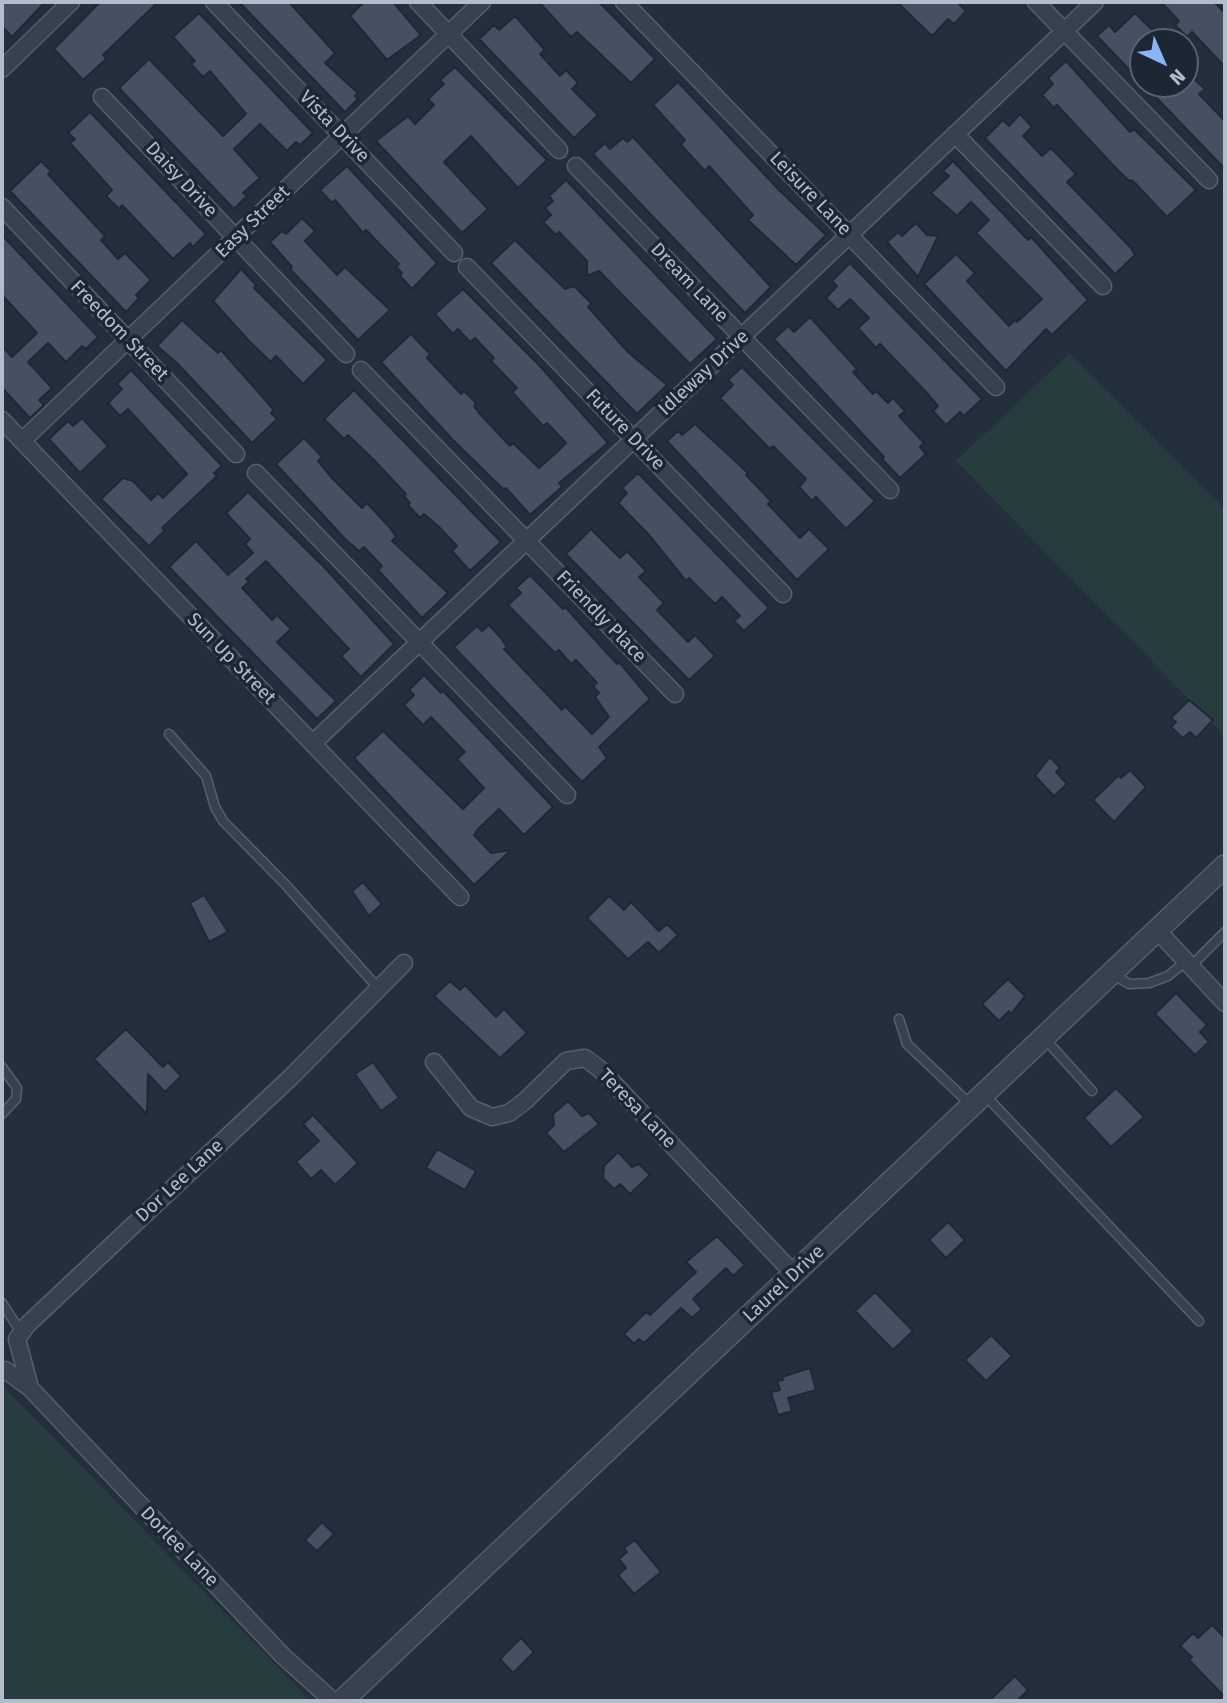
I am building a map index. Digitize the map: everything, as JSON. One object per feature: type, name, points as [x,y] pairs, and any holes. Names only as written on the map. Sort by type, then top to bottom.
[{"type":"street","points":[[2,69],[71,2]]},
{"type":"street","name":"Vista Drive","points":[[214,2],[454,253]]},
{"type":"street","points":[[418,2],[559,150]]},
{"type":"street","name":"Easy Street","points":[[22,441],[482,2]]},
{"type":"street","name":"Leisure Lane","points":[[624,2],[996,387]]},
{"type":"street","points":[[1036,2],[1209,180]]},
{"type":"street","name":"Idleway Drive","points":[[313,743],[1095,2]]},
{"type":"street","name":"Daisy Drive","points":[[102,97],[346,354]]},
{"type":"street","points":[[955,134],[1103,286]]},
{"type":"street","name":"Dream Lane","points":[[576,166],[890,491]]},
{"type":"street","name":"Freedom Street","points":[[2,207],[236,454]]},
{"type":"street","name":"Future Drive","points":[[467,267],[783,594]]},
{"type":"street","points":[[361,370],[527,541]]},
{"type":"street","name":"Sun Up Street","points":[[2,420],[460,897]]},
{"type":"street","points":[[256,473],[567,795]]},
{"type":"street","name":"Friendly Place","points":[[527,541],[675,694]]},
{"type":"street","name":"Laurel Drive","points":[[342,1701],[1224,868]]},
{"type":"street","points":[[1157,930],[1225,1003]]},
{"type":"street","name":"Dor Lee Lane","points":[[22,1332],[39,1312],[291,1077],[404,962]]},
{"type":"street","name":"Teresa Lane","points":[[434,1062],[471,1108],[492,1117],[509,1113],[525,1101],[566,1061],[585,1058],[601,1070],[794,1274]]},
{"type":"street","points":[[22,1332],[17,1339],[30,1388]]},
{"type":"street","points":[[2,1371],[5,1370],[30,1388]]},
{"type":"street","name":"Dorlee Lane","points":[[30,1388],[283,1656],[333,1701]]},
{"type":"lane","points":[[169,734],[206,776],[215,807],[223,821],[285,884],[379,989]]},
{"type":"lane","points":[[1112,973],[1129,984],[1149,983],[1188,964],[1225,932]]},
{"type":"lane","points":[[899,1019],[906,1044],[978,1100],[1199,1321]]},
{"type":"lane","points":[[1044,1037],[1093,1091]]},
{"type":"lane","points":[[2,1067],[17,1088],[16,1099],[2,1114]]},
{"type":"lane","points":[[2,1303],[22,1332]]},
{"type":"green space","points":[[1070,353],[1225,510],[1225,736],[956,461]]},
{"type":"green space","points":[[2,1385],[311,1701],[2,1701]]},
{"type":"building","points":[[2,2],[45,2],[12,37],[2,26]]},
{"type":"building","points":[[100,2],[158,2],[103,55],[106,59],[83,80],[54,49]]},
{"type":"building","points":[[239,2],[289,2],[335,53],[325,63],[358,93],[355,96],[358,99],[345,112]]},
{"type":"building","points":[[364,2],[393,2],[421,35],[387,60],[350,16]]},
{"type":"building","points":[[539,2],[599,2],[655,59],[631,83],[577,32],[571,37]]},
{"type":"building","points":[[897,2],[957,2],[966,11],[954,24],[948,19],[932,36]]},
{"type":"building","points":[[1161,2],[1214,2],[1225,13],[1225,67],[1199,39],[1199,28],[1178,28],[1175,25],[1179,21]]},
{"type":"building","points":[[199,13],[313,133],[300,145],[296,142],[287,151],[260,124],[234,149],[260,178],[243,193],[247,196],[234,209],[119,88],[149,59],[223,136],[246,114],[210,71],[203,77],[191,64],[195,61],[173,37]]},
{"type":"building","points":[[1135,13],[1150,28],[1129,28],[1129,69],[1097,36],[1109,25],[1115,32]]},
{"type":"building","points":[[515,16],[545,50],[540,54],[560,76],[566,70],[578,83],[572,89],[598,115],[574,138],[479,39],[494,25],[499,30]]},
{"type":"building","points":[[1066,61],[1130,132],[1134,129],[1196,190],[1167,217],[1133,181],[1128,180],[1112,164],[1057,105],[1054,108],[1042,95],[1053,84],[1048,78]]},
{"type":"building","points":[[455,67],[547,160],[518,188],[471,136],[444,162],[488,209],[462,233],[376,141],[408,116],[415,124],[434,105],[428,99],[444,84],[440,80]]},
{"type":"building","points":[[678,82],[779,190],[826,235],[796,265],[748,220],[753,215],[709,166],[705,171],[681,145],[685,140],[653,105]]},
{"type":"building","points":[[1199,83],[1205,89],[1199,94]]},
{"type":"building","points":[[1199,94],[1225,121],[1225,169],[1157,98],[1199,98]]},
{"type":"building","points":[[90,112],[206,234],[193,247],[190,243],[173,259],[122,205],[119,209],[106,196],[112,190],[70,143],[75,139],[68,133]]},
{"type":"building","points":[[1020,114],[1032,127],[1023,136],[1042,156],[1051,148],[1076,174],[1067,182],[1131,248],[1135,255],[1115,274],[985,138],[1003,120],[1009,126]]},
{"type":"building","points":[[633,137],[771,287],[745,313],[593,154],[605,143],[610,149],[623,138],[627,142]]},
{"type":"building","points":[[41,161],[51,171],[48,174],[105,236],[101,240],[118,259],[125,253],[151,280],[136,295],[139,298],[126,312],[10,191]]},
{"type":"building","points":[[953,161],[1028,240],[1031,237],[1088,300],[1052,335],[1046,329],[1006,371],[924,284],[956,254],[975,273],[967,281],[1009,326],[1042,299],[976,233],[989,220],[971,202],[957,216],[931,193],[949,176],[943,171]]},
{"type":"building","points":[[347,166],[437,263],[412,289],[400,276],[402,273],[396,267],[399,264],[366,230],[363,233],[335,200],[332,203],[320,190]]},
{"type":"building","points":[[566,180],[717,339],[690,364],[599,271],[587,276],[587,261],[559,232],[556,235],[543,222],[551,215],[545,208],[553,201],[549,196]]},
{"type":"building","points":[[302,218],[315,231],[305,241],[337,275],[345,267],[390,310],[358,340],[290,269],[292,267],[270,242],[282,231],[286,234]]},
{"type":"building","points":[[916,223],[927,235],[938,236],[918,277],[887,242],[898,232],[902,236]]},
{"type":"building","points":[[2,235],[98,337],[86,349],[82,346],[66,362],[48,343],[28,362],[52,388],[39,400],[44,405],[30,418],[2,388],[2,346],[12,357],[37,333],[2,295]]},
{"type":"building","points":[[515,240],[565,289],[574,286],[591,303],[588,307],[628,352],[667,385],[637,414],[491,263]]},
{"type":"building","points":[[850,263],[982,399],[964,416],[960,412],[946,425],[933,411],[938,406],[927,393],[880,344],[876,348],[858,328],[869,318],[850,299],[838,310],[826,298],[837,286],[832,281]]},
{"type":"building","points":[[241,269],[256,285],[254,288],[327,360],[303,384],[276,356],[271,362],[213,301]]},
{"type":"building","points":[[463,289],[540,366],[608,443],[559,483],[562,487],[530,515],[506,488],[504,490],[452,439],[381,362],[411,334],[430,354],[427,358],[461,394],[464,391],[476,403],[474,406],[479,413],[510,446],[513,443],[539,468],[566,443],[547,423],[543,426],[512,392],[517,388],[491,361],[494,358],[475,338],[470,342],[458,329],[453,334],[435,314]]},
{"type":"building","points":[[810,317],[857,369],[853,372],[873,394],[876,391],[888,403],[893,398],[905,411],[899,416],[924,443],[920,447],[926,454],[900,478],[882,459],[884,457],[774,339],[788,326],[794,332]]},
{"type":"building","points":[[182,320],[218,353],[221,350],[274,410],[271,413],[277,419],[252,443],[177,363],[157,346]]},
{"type":"building","points":[[742,367],[875,501],[846,529],[816,497],[812,501],[799,487],[806,479],[773,446],[770,449],[720,398],[733,385],[728,380]]},
{"type":"building","points":[[131,370],[222,466],[214,473],[217,476],[162,528],[165,530],[149,546],[101,499],[123,478],[133,481],[151,500],[158,493],[163,498],[187,474],[128,409],[120,416],[108,403],[122,389],[117,384]]},
{"type":"building","points":[[354,390],[501,542],[470,571],[452,551],[457,546],[438,526],[424,514],[420,518],[408,505],[410,503],[404,496],[406,494],[373,459],[348,435],[344,439],[324,419]]},
{"type":"building","points":[[82,418],[108,446],[80,473],[49,439],[68,421],[73,426]]},
{"type":"building","points":[[695,424],[748,473],[746,475],[771,501],[768,504],[800,538],[809,529],[829,549],[797,580],[667,441],[678,431],[682,435]]},
{"type":"building","points":[[304,438],[322,457],[318,461],[332,478],[362,508],[367,503],[391,529],[396,537],[392,541],[448,593],[422,618],[378,570],[382,566],[364,547],[359,551],[346,540],[276,464]]},
{"type":"building","points":[[638,473],[769,608],[744,631],[734,621],[740,616],[722,597],[715,604],[689,578],[686,581],[649,535],[618,503],[627,493],[622,488]]},
{"type":"building","points":[[248,492],[325,568],[394,644],[361,677],[341,656],[349,649],[266,561],[246,579],[249,582],[242,588],[272,620],[277,615],[291,629],[277,642],[336,701],[317,719],[169,567],[196,541],[228,575],[253,553],[245,544],[250,539],[226,513]]},
{"type":"building","points":[[591,529],[620,558],[627,551],[646,571],[639,577],[664,603],[657,610],[688,642],[695,635],[715,656],[689,680],[566,554]]},
{"type":"building","points":[[530,575],[563,609],[565,607],[617,664],[619,662],[650,699],[599,747],[607,758],[582,782],[454,647],[477,626],[482,631],[489,625],[507,647],[504,649],[562,710],[565,706],[592,734],[609,717],[595,697],[599,693],[593,686],[597,683],[576,660],[571,664],[559,650],[555,653],[508,605],[521,593],[516,588]]},
{"type":"building","points":[[424,675],[441,693],[443,691],[553,807],[524,835],[499,809],[478,829],[474,835],[491,853],[511,850],[474,885],[354,758],[383,731],[463,809],[484,788],[457,759],[465,752],[431,717],[423,725],[404,705],[414,695],[409,690]]},
{"type":"building","points":[[1189,700],[1213,720],[1196,738],[1190,732],[1183,738],[1171,727],[1176,722],[1171,718]]},
{"type":"building","points":[[1050,757],[1060,768],[1056,772],[1067,784],[1054,796],[1035,776]]},
{"type":"building","points":[[1130,770],[1146,787],[1114,822],[1093,800],[1118,776],[1121,778]]},
{"type":"building","points":[[363,882],[382,904],[369,916],[352,891]]},
{"type":"building","points":[[204,895],[228,932],[209,942],[190,903]]},
{"type":"building","points":[[609,896],[624,910],[631,902],[659,931],[667,924],[678,935],[659,953],[648,942],[628,959],[587,918]]},
{"type":"building","points":[[1008,979],[1025,996],[1011,1014],[1009,1011],[999,1021],[982,1004]]},
{"type":"building","points":[[450,981],[460,990],[465,985],[496,1017],[504,1009],[527,1033],[500,1058],[434,996]]},
{"type":"building","points":[[1176,993],[1207,1025],[1200,1032],[1209,1042],[1195,1055],[1155,1014]]},
{"type":"building","points":[[126,1029],[163,1067],[168,1062],[181,1076],[165,1092],[148,1074],[147,1114],[94,1059]]},
{"type":"building","points":[[373,1062],[399,1098],[381,1111],[355,1074]]},
{"type":"building","points":[[1116,1088],[1144,1117],[1111,1147],[1084,1118]]},
{"type":"building","points":[[568,1101],[582,1116],[589,1113],[599,1124],[564,1152],[546,1133],[554,1125],[553,1114]]},
{"type":"building","points":[[313,1115],[358,1163],[335,1185],[321,1170],[311,1179],[296,1162],[319,1141],[303,1124]]},
{"type":"building","points":[[437,1149],[476,1171],[465,1190],[426,1168]]},
{"type":"building","points":[[618,1152],[632,1167],[639,1164],[650,1175],[630,1194],[620,1184],[614,1189],[603,1178],[604,1166]]},
{"type":"building","points":[[948,1222],[965,1240],[946,1258],[929,1240]]},
{"type":"building","points":[[717,1236],[745,1265],[733,1276],[726,1268],[693,1299],[702,1309],[692,1318],[681,1308],[644,1343],[639,1339],[634,1344],[624,1334],[646,1312],[650,1315],[696,1272],[686,1262]]},
{"type":"building","points":[[875,1292],[913,1331],[893,1350],[855,1311]]},
{"type":"building","points":[[991,1335],[1012,1356],[986,1381],[965,1360]]},
{"type":"building","points":[[810,1368],[816,1390],[788,1398],[792,1411],[778,1415],[771,1392],[780,1390],[777,1381]]},
{"type":"building","points":[[322,1522],[334,1534],[317,1551],[305,1540]]},
{"type":"building","points":[[635,1540],[661,1572],[634,1594],[618,1575],[626,1568],[619,1559],[627,1552],[624,1548]]},
{"type":"building","points":[[1212,1625],[1225,1638],[1225,1697],[1189,1660],[1192,1657],[1180,1646],[1193,1633],[1198,1638]]},
{"type":"building","points":[[521,1638],[534,1652],[513,1673],[500,1659]]},
{"type":"building","points":[[1015,1676],[1028,1690],[1017,1701],[989,1701]]}]
